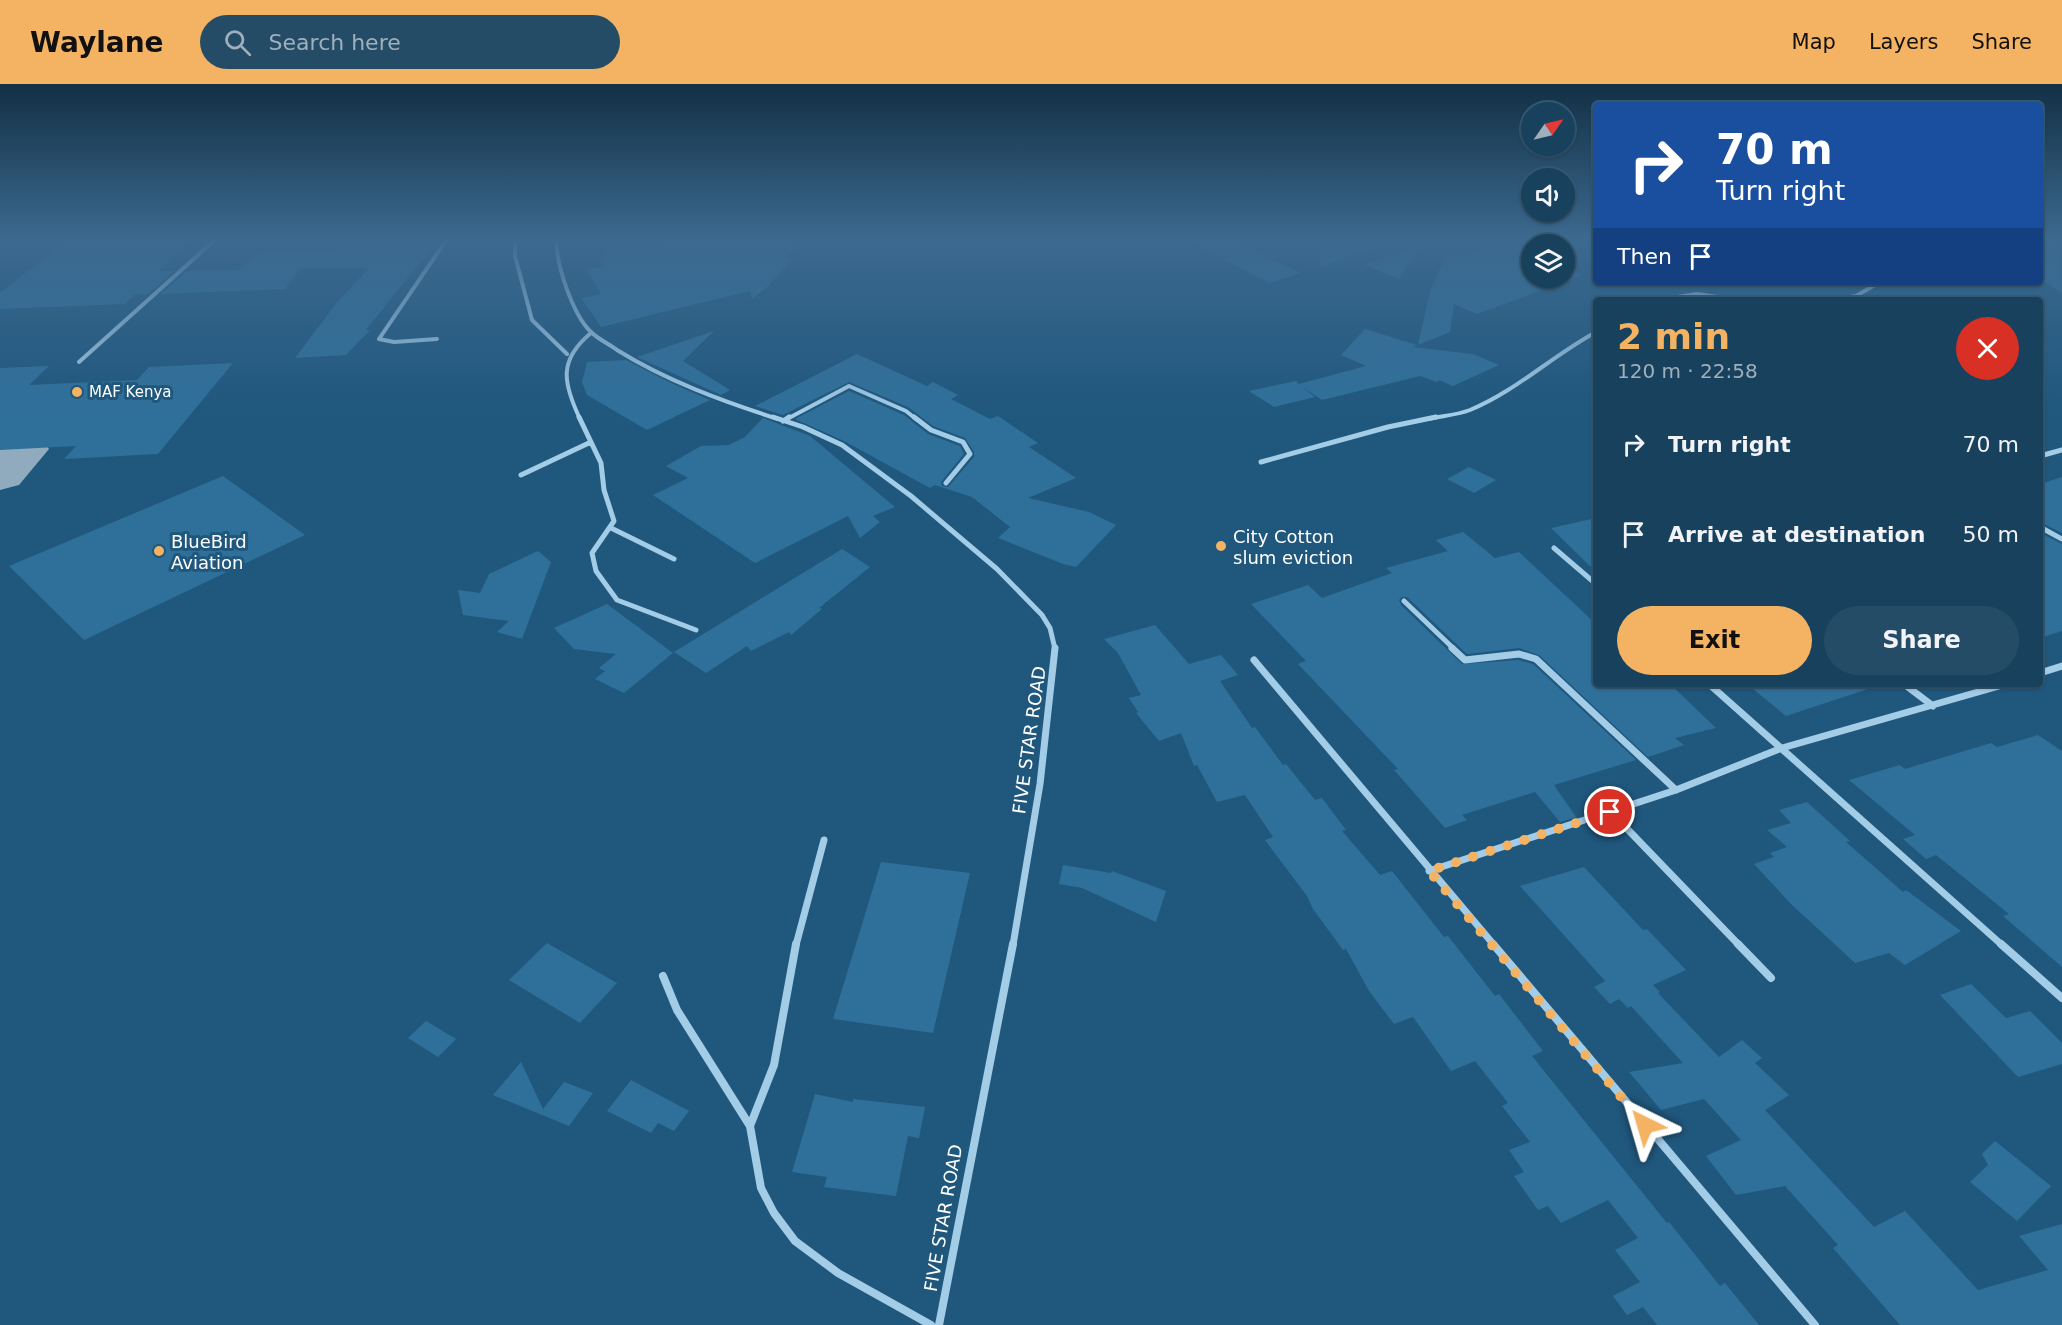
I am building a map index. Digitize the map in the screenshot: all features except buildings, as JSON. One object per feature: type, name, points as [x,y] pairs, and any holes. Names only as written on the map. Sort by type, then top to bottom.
[{"type":"street","points":[[79,362],[151,297]]},
{"type":"street","points":[[408,297],[379,339],[393,342],[437,339]]},
{"type":"street","points":[[526,297],[532,320],[567,354]]},
{"type":"street","name":"FIVE STAR ROAD","points":[[571,297],[576,312],[591,333],[652,370],[719,400],[783,421],[842,445],[938,519],[997,569],[1042,615],[1055,645],[1050,712],[1010,960],[969,1161],[939,1325]]},
{"type":"street","points":[[591,333],[580,340],[567,354],[565,374],[573,403],[604,472],[603,484],[614,521],[592,554],[608,594],[629,606],[696,630]]},
{"type":"street","points":[[1261,462],[1388,427],[1468,411],[1517,386],[1563,350],[1593,334]]},
{"type":"street","points":[[783,421],[843,387],[849,386],[906,411],[931,430],[963,442],[970,449],[967,458],[946,483]]},
{"type":"street","points":[[521,476],[591,442]]},
{"type":"street","points":[[2043,455],[2062,450]]},
{"type":"street","points":[[611,528],[674,558]]},
{"type":"street","points":[[2043,529],[2062,539]]},
{"type":"street","points":[[1554,548],[1593,581]]},
{"type":"street","points":[[1404,601],[1465,660],[1477,662],[1518,653],[1536,659],[1676,790]]},
{"type":"street","points":[[1254,660],[1429,871],[1815,1325]]},
{"type":"street","points":[[2043,672],[2062,666]]},
{"type":"street","points":[[1712,687],[2062,998]]},
{"type":"street","points":[[1908,687],[1933,706]]},
{"type":"street","points":[[1429,871],[1676,790],[1782,748],[1996,687]]},
{"type":"street","points":[[1610,812],[1772,978]]},
{"type":"street","points":[[750,1126],[774,1065],[799,930],[824,840]]},
{"type":"street","points":[[663,976],[677,1010],[750,1126],[760,1188],[774,1213],[795,1241],[838,1273],[931,1325]]},
{"type":"taxiway","points":[[0,474],[23,449]]},
{"type":"place","name":"MAF Kenya","points":[[77,392]]},
{"type":"place","name":"City Cotton slum eviction","points":[[1221,546]]},
{"type":"place","name":"BlueBird Aviation","points":[[159,551]]},
{"type":"route","points":[[1610,812],[1429,871],[1645,1125]]}]
